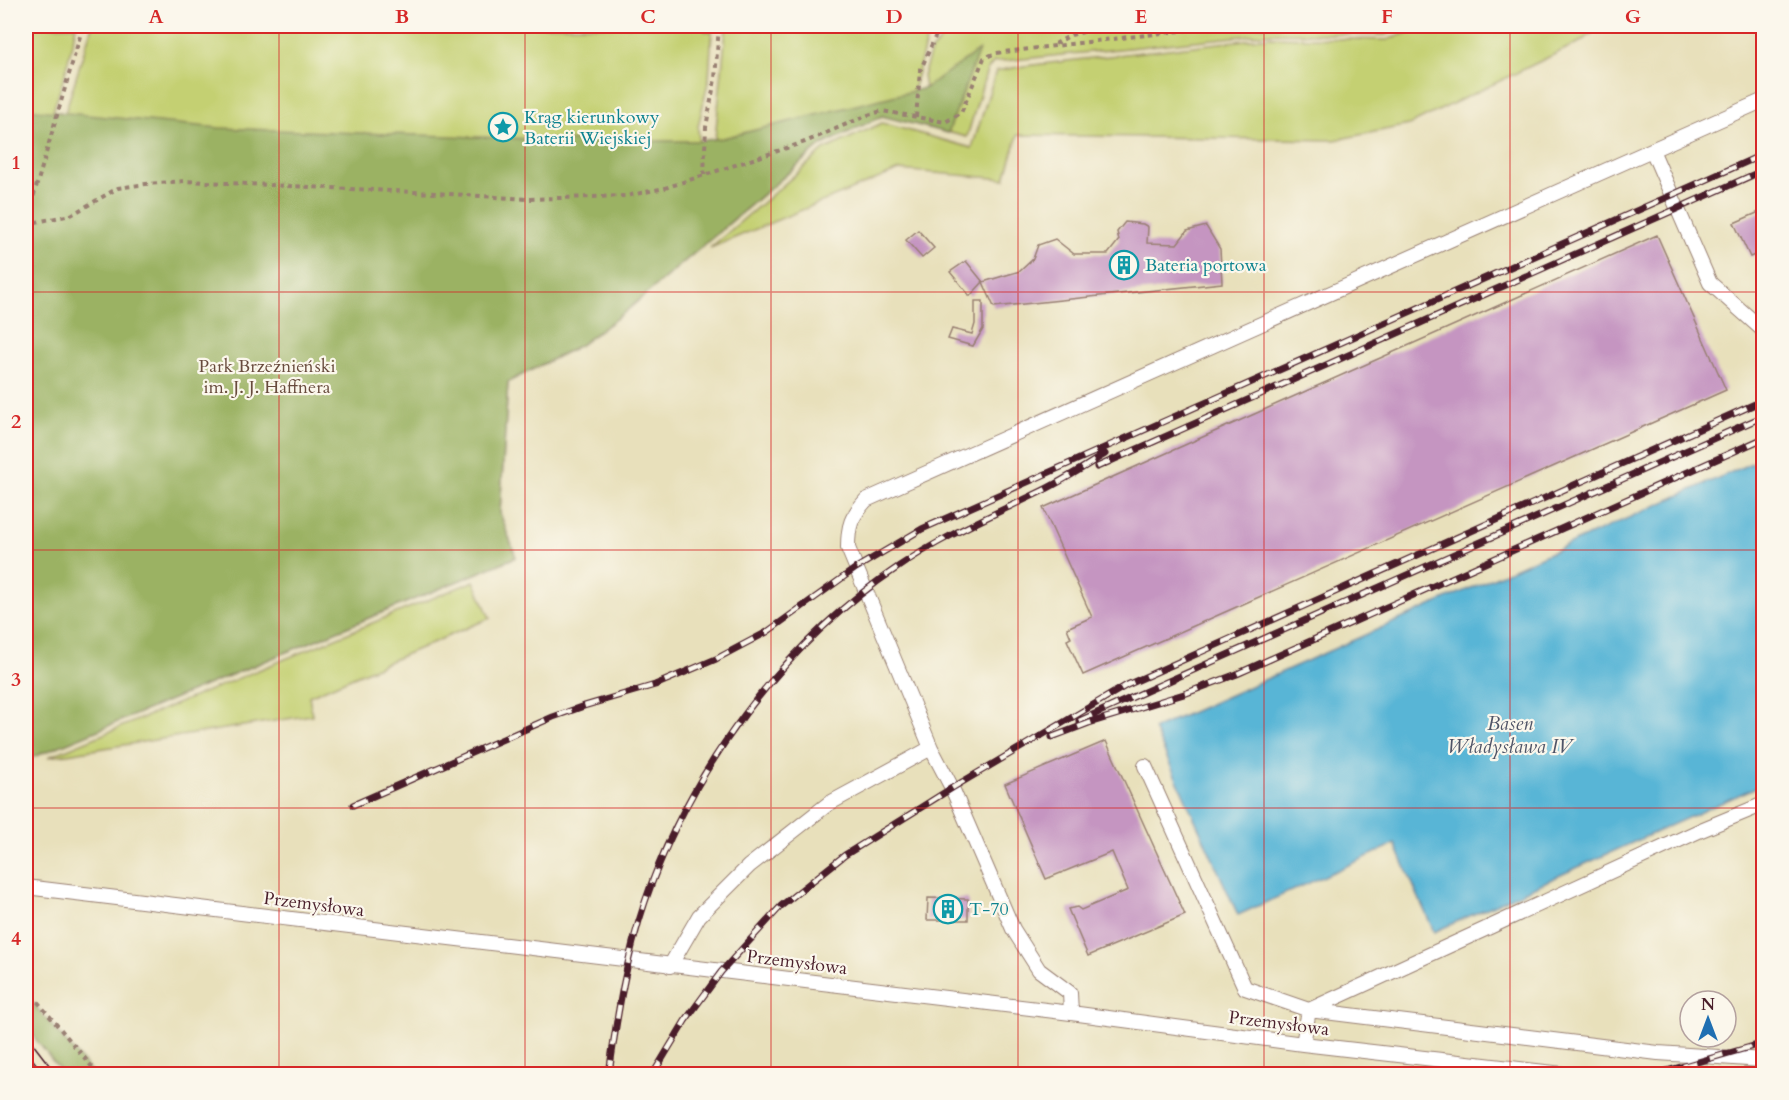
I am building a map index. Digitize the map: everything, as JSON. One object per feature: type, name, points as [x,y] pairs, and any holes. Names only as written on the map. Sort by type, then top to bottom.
[{"type":"lane","points":[[1071,1013],[1070,993],[1039,970],[1013,929],[952,788],[931,748],[848,548],[848,530],[853,514],[866,500],[1764,100]]},
{"type":"lane","points":[[1652,150],[1710,283],[1764,331]]},
{"type":"lane","points":[[670,966],[699,916],[749,866],[828,804],[931,748]]},
{"type":"lane","points":[[1145,766],[1245,988],[1309,1010],[1658,1053],[1764,1060]]},
{"type":"lane","points":[[1309,1010],[1701,830],[1764,804]]},
{"type":"lane","name":"Przemysłowa","points":[[26,886],[1563,1074]]},
{"type":"lane","points":[[1303,1044],[1309,1010]]},
{"type":"path","points":[[83,26],[26,223],[71,215],[118,188],[146,184],[197,182],[527,199],[626,196],[665,188],[805,142],[882,111],[945,122],[961,113],[984,58],[996,53],[1221,26]]},
{"type":"path","points":[[704,175],[706,127],[715,80],[718,26]]},
{"type":"path","points":[[916,117],[920,70],[940,26]]},
{"type":"path","points":[[1052,46],[1071,35],[1107,26]]},
{"type":"path","points":[[26,988],[98,1074]]},
{"type":"green space","name":"Park Brzeźnieński im. J. J. Haffnera","points":[[26,26],[76,26],[65,74],[53,111],[65,113],[92,26],[703,26],[705,31],[712,31],[709,78],[698,127],[699,141],[715,139],[728,26],[930,26],[913,91],[925,88],[923,76],[931,51],[940,41],[957,29],[972,29],[973,26],[1410,26],[1385,35],[1272,33],[994,62],[987,70],[967,137],[882,116],[820,146],[625,312],[580,345],[508,382],[500,513],[516,557],[26,760]]},
{"type":"green space","points":[[1426,26],[1601,26],[1580,42],[1409,125],[1335,140],[1018,135],[1005,179],[899,170],[710,248],[824,150],[882,123],[972,148],[996,71],[1270,37],[1387,40]]},
{"type":"green space","name":"Park Brzeźnieński im. J. J. Haffnera","points":[[979,50],[948,133],[882,116],[820,146],[625,312],[580,345],[508,382],[500,513],[516,557],[26,760],[26,109],[219,128],[591,141],[698,141],[723,138],[925,88]]},
{"type":"green space","points":[[474,581],[490,618],[309,696],[312,715],[48,757]]},
{"type":"green space","points":[[26,995],[93,1074],[63,1074],[26,1027]]},
{"type":"water","name":"Basen Władysława IV","points":[[1763,458],[1763,784],[1434,932],[1395,844],[1238,915],[1154,729]]},
{"type":"building","points":[[1764,210],[1764,251],[1750,257],[1734,223]]},
{"type":"building","name":"Bateria portowa","points":[[1125,222],[1143,224],[1148,227],[1147,243],[1177,244],[1187,231],[1206,226],[1220,249],[1222,283],[994,307],[983,282],[1020,271],[1033,259],[1038,245],[1055,239],[1074,254],[1108,254],[1119,240],[1117,232]]},
{"type":"building","points":[[918,230],[934,248],[922,258],[906,240]]},
{"type":"building","points":[[1657,235],[1726,390],[1083,675],[1067,640],[1071,638],[1067,628],[1092,617],[1043,508]]},
{"type":"building","points":[[966,261],[983,282],[970,296],[950,272]]},
{"type":"building","points":[[975,301],[983,301],[983,329],[973,346],[948,339],[952,329],[972,334],[975,324]]},
{"type":"building","points":[[1106,741],[1185,915],[1088,956],[1068,909],[1077,907],[1081,910],[1128,890],[1112,852],[1046,879],[1005,784]]},
{"type":"building","name":"T-70","points":[[928,898],[968,899],[968,920],[927,920]]},
{"type":"tram line","points":[[26,1035],[56,1074]]},
{"type":"tram line","points":[[26,1051],[44,1074]]},
{"type":"railway","points":[[353,805],[553,717],[655,685],[716,659],[767,632],[856,568],[922,529],[1764,154]]},
{"type":"railway","points":[[1097,467],[1764,170]]},
{"type":"railway","points":[[653,1074],[685,1021],[721,972],[781,906],[845,855],[952,788],[1127,685],[1764,400]]},
{"type":"railway","points":[[1079,721],[1764,416]]},
{"type":"railway","points":[[1052,737],[1089,723],[1184,694],[1237,674],[1764,438]]},
{"type":"railway","points":[[609,1074],[627,966],[645,902],[664,853],[687,805],[714,759],[745,714],[779,672],[816,633],[856,598],[898,567],[950,536],[1050,487],[1105,454]]},
{"type":"railway","points":[[1656,1074],[1764,1043]]},
{"type":"place","name":"Krąg kierunkowy Baterii Wiejskiej","points":[[503,127]]},
{"type":"place","name":"Bateria portowa","points":[[1124,265]]},
{"type":"place","name":"T-70","points":[[948,909]]}]
